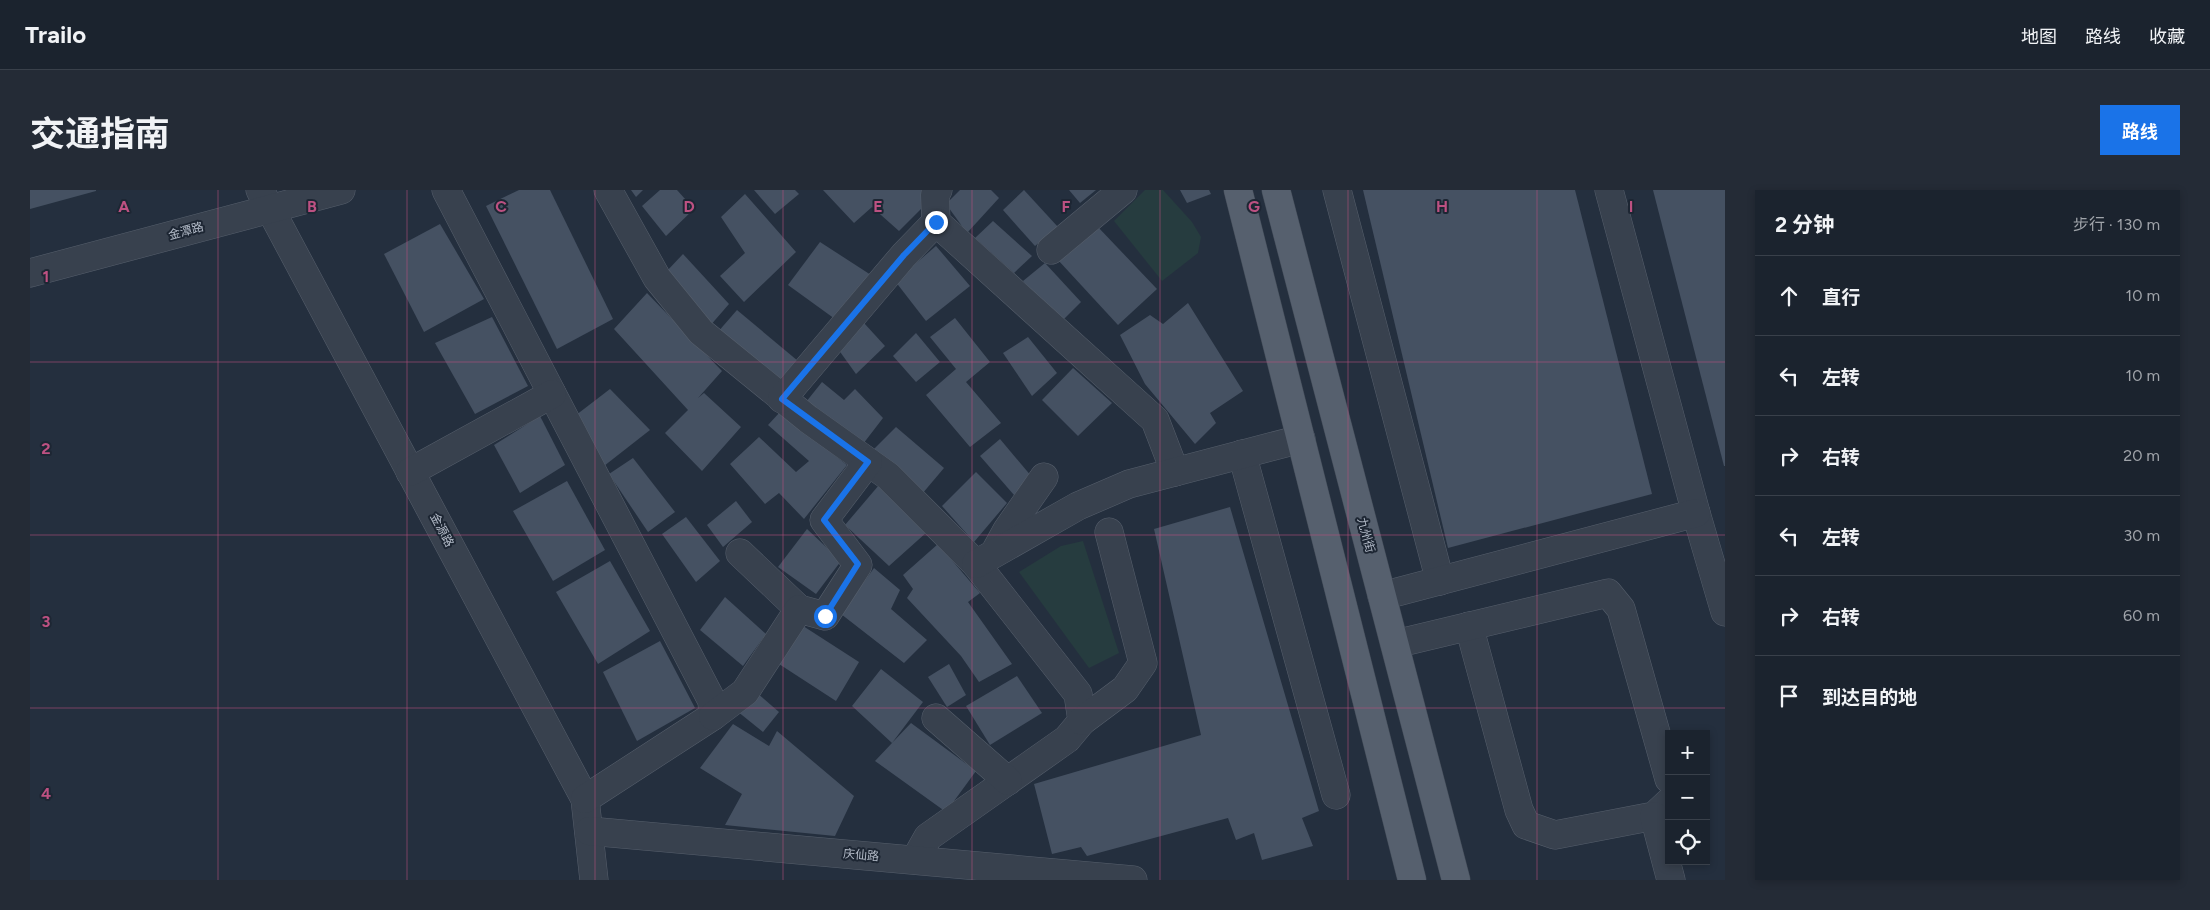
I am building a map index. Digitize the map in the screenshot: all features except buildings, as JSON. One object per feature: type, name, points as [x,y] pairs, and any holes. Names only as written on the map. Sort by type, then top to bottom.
[{"type":"main road","points":[[1238,190],[1412,880]]},
{"type":"main road","name":"九州街","points":[[1276,190],[1456,880]]},
{"type":"street","name":"金潭路","points":[[30,273],[265,199],[341,190]]},
{"type":"street","points":[[446,190],[712,701],[712,716]]},
{"type":"street","points":[[608,190],[657,278],[701,332],[782,399],[888,476],[985,559],[1078,694],[1082,721]]},
{"type":"street","points":[[938,190],[935,195],[936,222],[1155,420],[1175,472]]},
{"type":"street","points":[[1051,250],[1123,190]]},
{"type":"street","points":[[1337,190],[1440,580]]},
{"type":"street","points":[[1609,190],[1696,513],[1725,612]]},
{"type":"street","name":"金源路","points":[[265,199],[585,799],[594,880]]},
{"type":"street","points":[[782,399],[904,255],[936,222]]},
{"type":"street","points":[[410,472],[552,394]]},
{"type":"street","points":[[985,559],[1078,506],[1129,484],[1301,439]]},
{"type":"street","points":[[1242,454],[1336,795]]},
{"type":"street","points":[[740,553],[800,609],[825,616],[858,564],[824,520],[868,462]]},
{"type":"street","points":[[985,559],[1044,477]]},
{"type":"street","points":[[1382,596],[1696,513]]},
{"type":"street","points":[[915,860],[928,837],[1067,739],[1082,721],[1125,689],[1144,663],[1109,532]]},
{"type":"street","points":[[1395,644],[1608,593],[1621,609],[1668,775]]},
{"type":"street","points":[[585,799],[712,716],[745,692],[800,609]]},
{"type":"street","points":[[1469,626],[1519,810],[1526,825],[1555,834],[1661,809],[1671,880]]},
{"type":"street","points":[[936,718],[1008,781]]},
{"type":"street","name":"庆仙路","points":[[588,831],[1133,880]]},
{"type":"green space","points":[[1145,190],[1163,190],[1192,222],[1201,237],[1198,253],[1162,281],[1114,221]]},
{"type":"green space","points":[[1083,541],[1119,653],[1089,668],[1019,572],[1061,546]]},
{"type":"route","points":[[825,616],[858,564],[824,520],[868,462],[782,399],[904,255],[936,222]]}]
